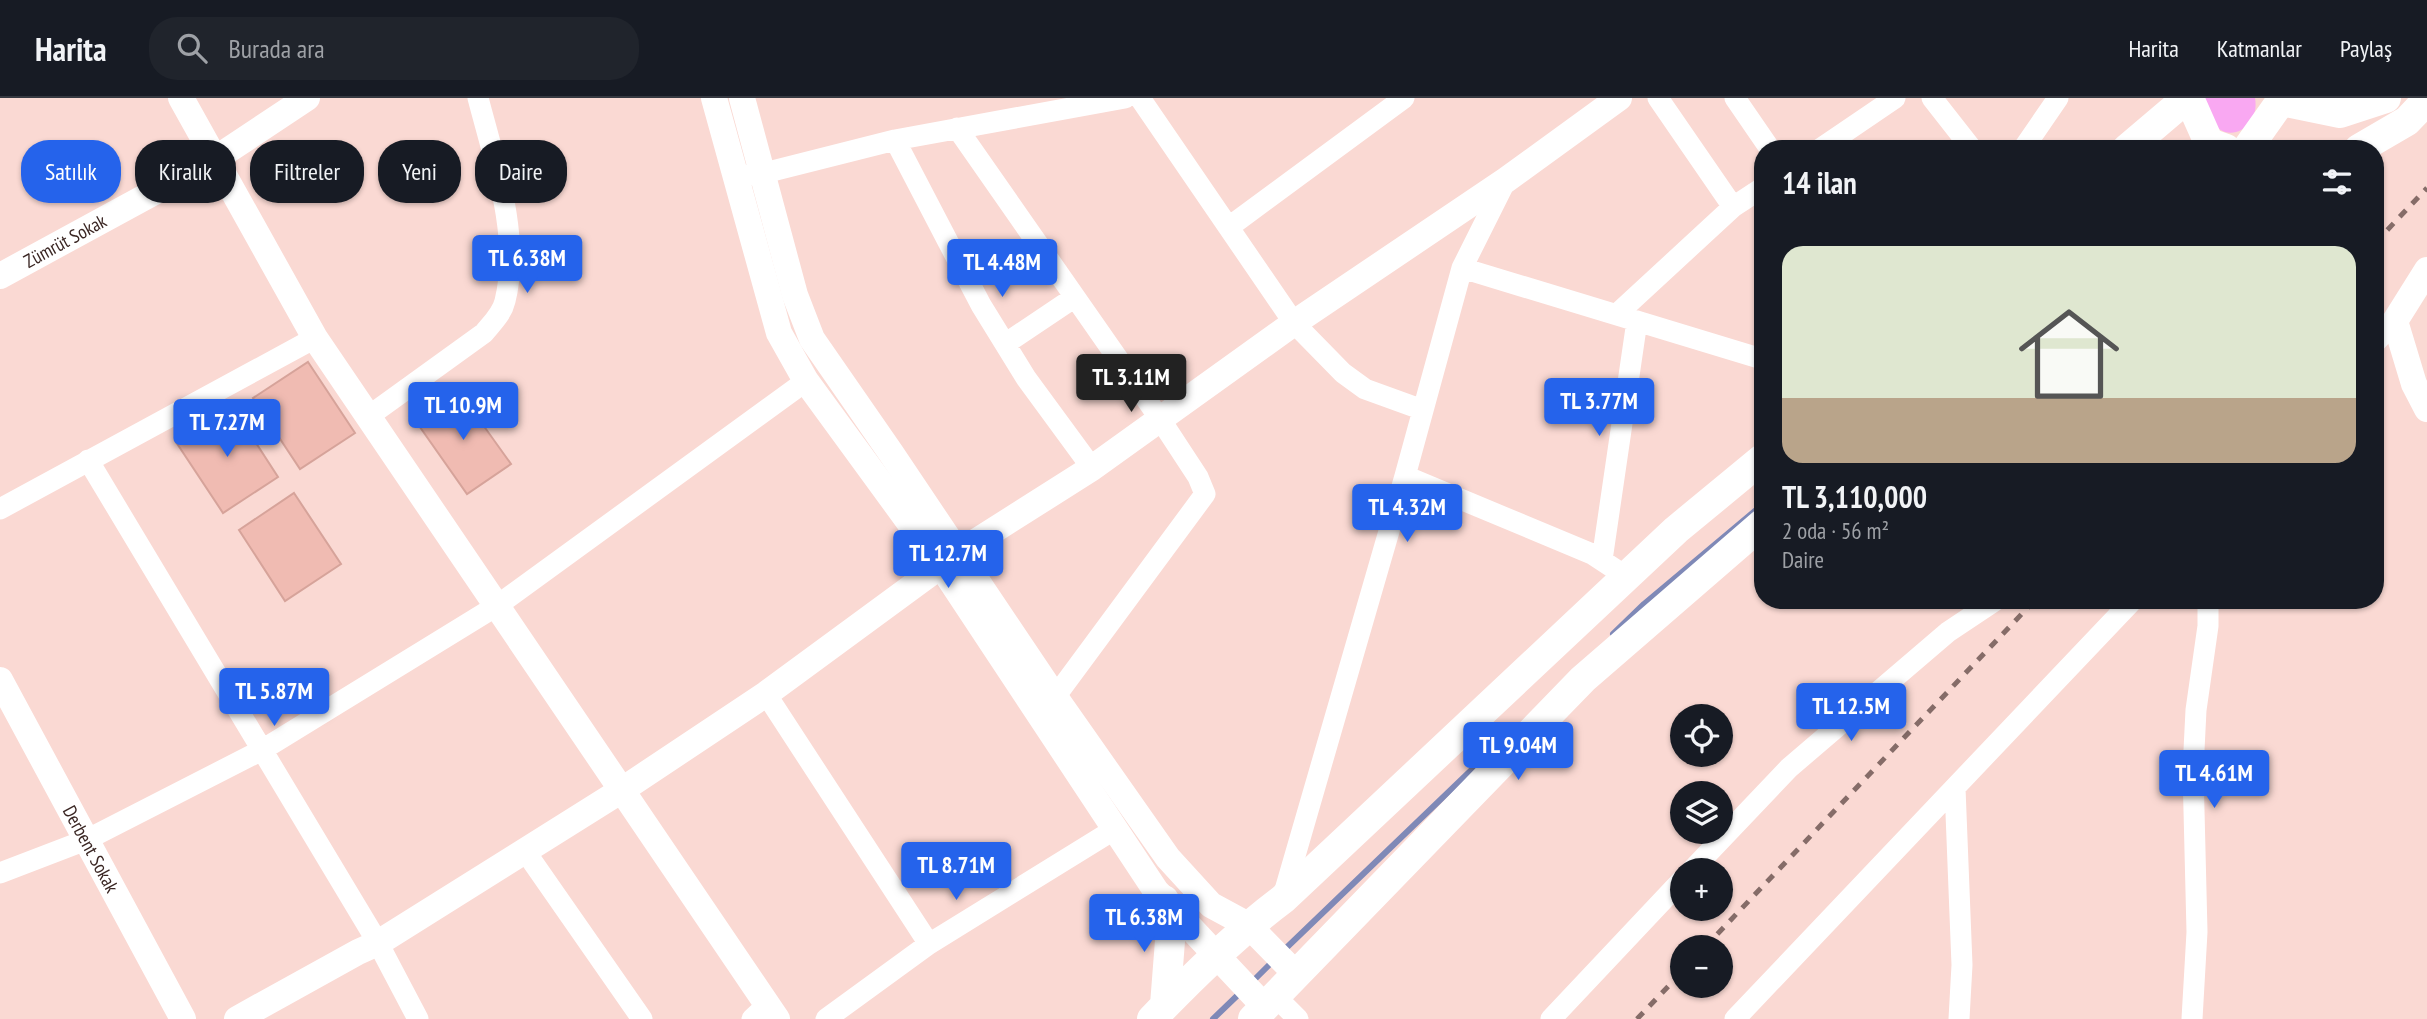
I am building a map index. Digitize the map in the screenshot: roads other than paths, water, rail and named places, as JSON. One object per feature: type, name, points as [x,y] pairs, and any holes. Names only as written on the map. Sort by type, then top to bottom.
[{"type":"main road","points":[[2138,140],[2188,98],[2208,140]]},
{"type":"main road","points":[[2253,140],[2279,100],[2340,113],[2386,98]]},
{"type":"main road","points":[[2374,140],[2407,121],[2427,100]]},
{"type":"main road","points":[[1159,1012],[1254,931],[1283,899],[1676,530],[1754,466]]},
{"type":"main road","points":[[1262,1005],[1291,969],[1583,679],[1754,531]]},
{"type":"main road","points":[[1159,1012],[1171,928],[1164,900]]},
{"type":"street","points":[[181,98],[204,140]]},
{"type":"street","name":"Zümrüt Sokak","points":[[236,145],[307,98]]},
{"type":"street","points":[[369,416],[484,332],[497,318],[505,303],[511,262],[503,197],[478,98]]},
{"type":"street","points":[[714,98],[779,334],[806,381],[1055,697],[1168,858],[1211,905],[1254,931],[1291,969]]},
{"type":"street","points":[[742,98],[764,173],[794,295],[812,339],[1156,891],[1262,1005],[1298,1019]]},
{"type":"street","points":[[735,177],[764,173],[895,140],[1125,98]]},
{"type":"street","points":[[1140,98],[1294,323],[1343,373],[1366,389],[1423,410]]},
{"type":"street","points":[[1229,227],[1404,98]]},
{"type":"street","points":[[237,1019],[378,943],[622,790],[766,694],[949,560],[1092,468],[1294,323],[1506,180],[1619,98]]},
{"type":"street","points":[[1658,98],[1733,207]]},
{"type":"street","points":[[1735,98],[1764,140]]},
{"type":"street","points":[[1833,140],[1895,98]]},
{"type":"street","points":[[1932,98],[1965,140]]},
{"type":"street","points":[[2029,140],[2058,98]]},
{"type":"street","points":[[2279,100],[2342,98]]},
{"type":"street","points":[[957,128],[1160,419],[1198,477],[1205,494],[1055,697]]},
{"type":"street","points":[[895,140],[981,305],[1026,378],[1092,468]]},
{"type":"street","points":[[1283,899],[1462,268],[1506,180]]},
{"type":"street","points":[[1616,315],[1733,207],[1754,193]]},
{"type":"street","points":[[236,197],[315,338],[622,790],[765,1014]]},
{"type":"street","name":"Zümrüt Sokak","points":[[0,276],[135,203]]},
{"type":"street","points":[[1462,268],[1754,357]]},
{"type":"street","points":[[2384,333],[2395,321],[2427,270]]},
{"type":"street","points":[[1005,344],[1075,297]]},
{"type":"street","points":[[1602,560],[1637,321]]},
{"type":"street","points":[[2395,321],[2427,371]]},
{"type":"street","points":[[2395,321],[2414,384],[2427,409]]},
{"type":"street","points":[[0,509],[315,338]]},
{"type":"street","points":[[0,873],[86,839],[262,750],[498,605],[806,381]]},
{"type":"street","points":[[88,460],[378,943],[418,1019]]},
{"type":"street","points":[[1405,476],[1592,554],[1627,577]]},
{"type":"street","points":[[1703,858],[1789,768],[1948,632],[1982,609]]},
{"type":"street","points":[[1735,1019],[2124,609]]},
{"type":"street","points":[[2192,1019],[2197,932],[2193,770],[2196,710],[2208,609]]},
{"type":"street","name":"Derbent Sokak","points":[[0,680],[183,1019]]},
{"type":"street","points":[[766,694],[929,943]]},
{"type":"street","points":[[1955,788],[1962,965],[1959,1019]]},
{"type":"street","points":[[826,1019],[929,943],[1115,829]]},
{"type":"street","points":[[525,851],[642,1019]]},
{"type":"street","points":[[1551,1019],[1670,893]]},
{"type":"waterway","points":[[1613,634],[1644,604],[1754,512]]},
{"type":"waterway","points":[[1282,952],[1514,729]]},
{"type":"waterway","points":[[1250,984],[1274,960]]},
{"type":"waterway","points":[[1213,1019],[1242,991]]},
{"type":"railway","points":[[2384,233],[2427,188]]},
{"type":"railway","points":[[1716,935],[2026,609]]},
{"type":"railway","points":[[1637,1019],[1670,985]]}]
